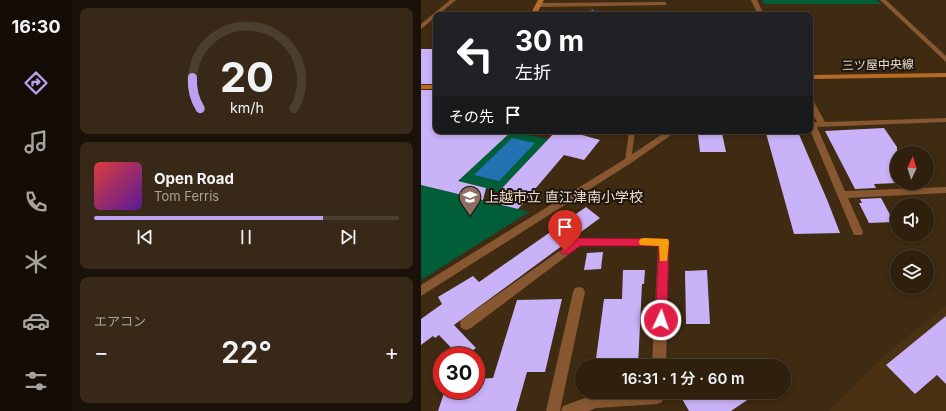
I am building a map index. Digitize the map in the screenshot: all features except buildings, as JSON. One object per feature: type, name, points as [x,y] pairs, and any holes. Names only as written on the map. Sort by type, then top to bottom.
[{"type":"main road","points":[[534,12],[539,3]]},
{"type":"main road","name":"三ツ屋中央線","points":[[813,77],[946,75]]},
{"type":"main road","points":[[421,88],[433,87]]},
{"type":"street","points":[[439,12],[453,0]]},
{"type":"street","points":[[754,0],[760,12]]},
{"type":"street","points":[[883,0],[946,60]]},
{"type":"street","points":[[539,3],[665,5]]},
{"type":"street","points":[[421,27],[433,17]]},
{"type":"street","points":[[813,108],[822,124]]},
{"type":"street","points":[[813,125],[946,120]]},
{"type":"street","points":[[813,130],[858,232]]},
{"type":"street","points":[[421,291],[628,161],[667,134]]},
{"type":"street","points":[[842,195],[946,190]]},
{"type":"street","points":[[466,324],[578,242],[664,242],[659,359]]},
{"type":"street","points":[[553,411],[579,292]]},
{"type":"street","points":[[568,411],[596,401],[620,399]]},
{"type":"lane","points":[[628,161],[632,134]]},
{"type":"shaded area","points":[[946,306],[946,411],[828,411],[886,354]]},
{"type":"green space","points":[[762,0],[877,0],[882,4],[764,4]]},
{"type":"green space","points":[[505,134],[523,134],[548,139],[499,192],[458,181],[494,147]]},
{"type":"green space","points":[[421,185],[518,209],[529,212],[421,280]]},
{"type":"water","points":[[512,138],[535,143],[499,181],[474,175]]},
{"type":"slow traffic","points":[[644,242],[664,242],[663,258]]},
{"type":"place","name":"上越市立 直江津南小学校","points":[[470,216]]},
{"type":"route","points":[[565,251],[578,242],[664,242],[661,320]]}]
